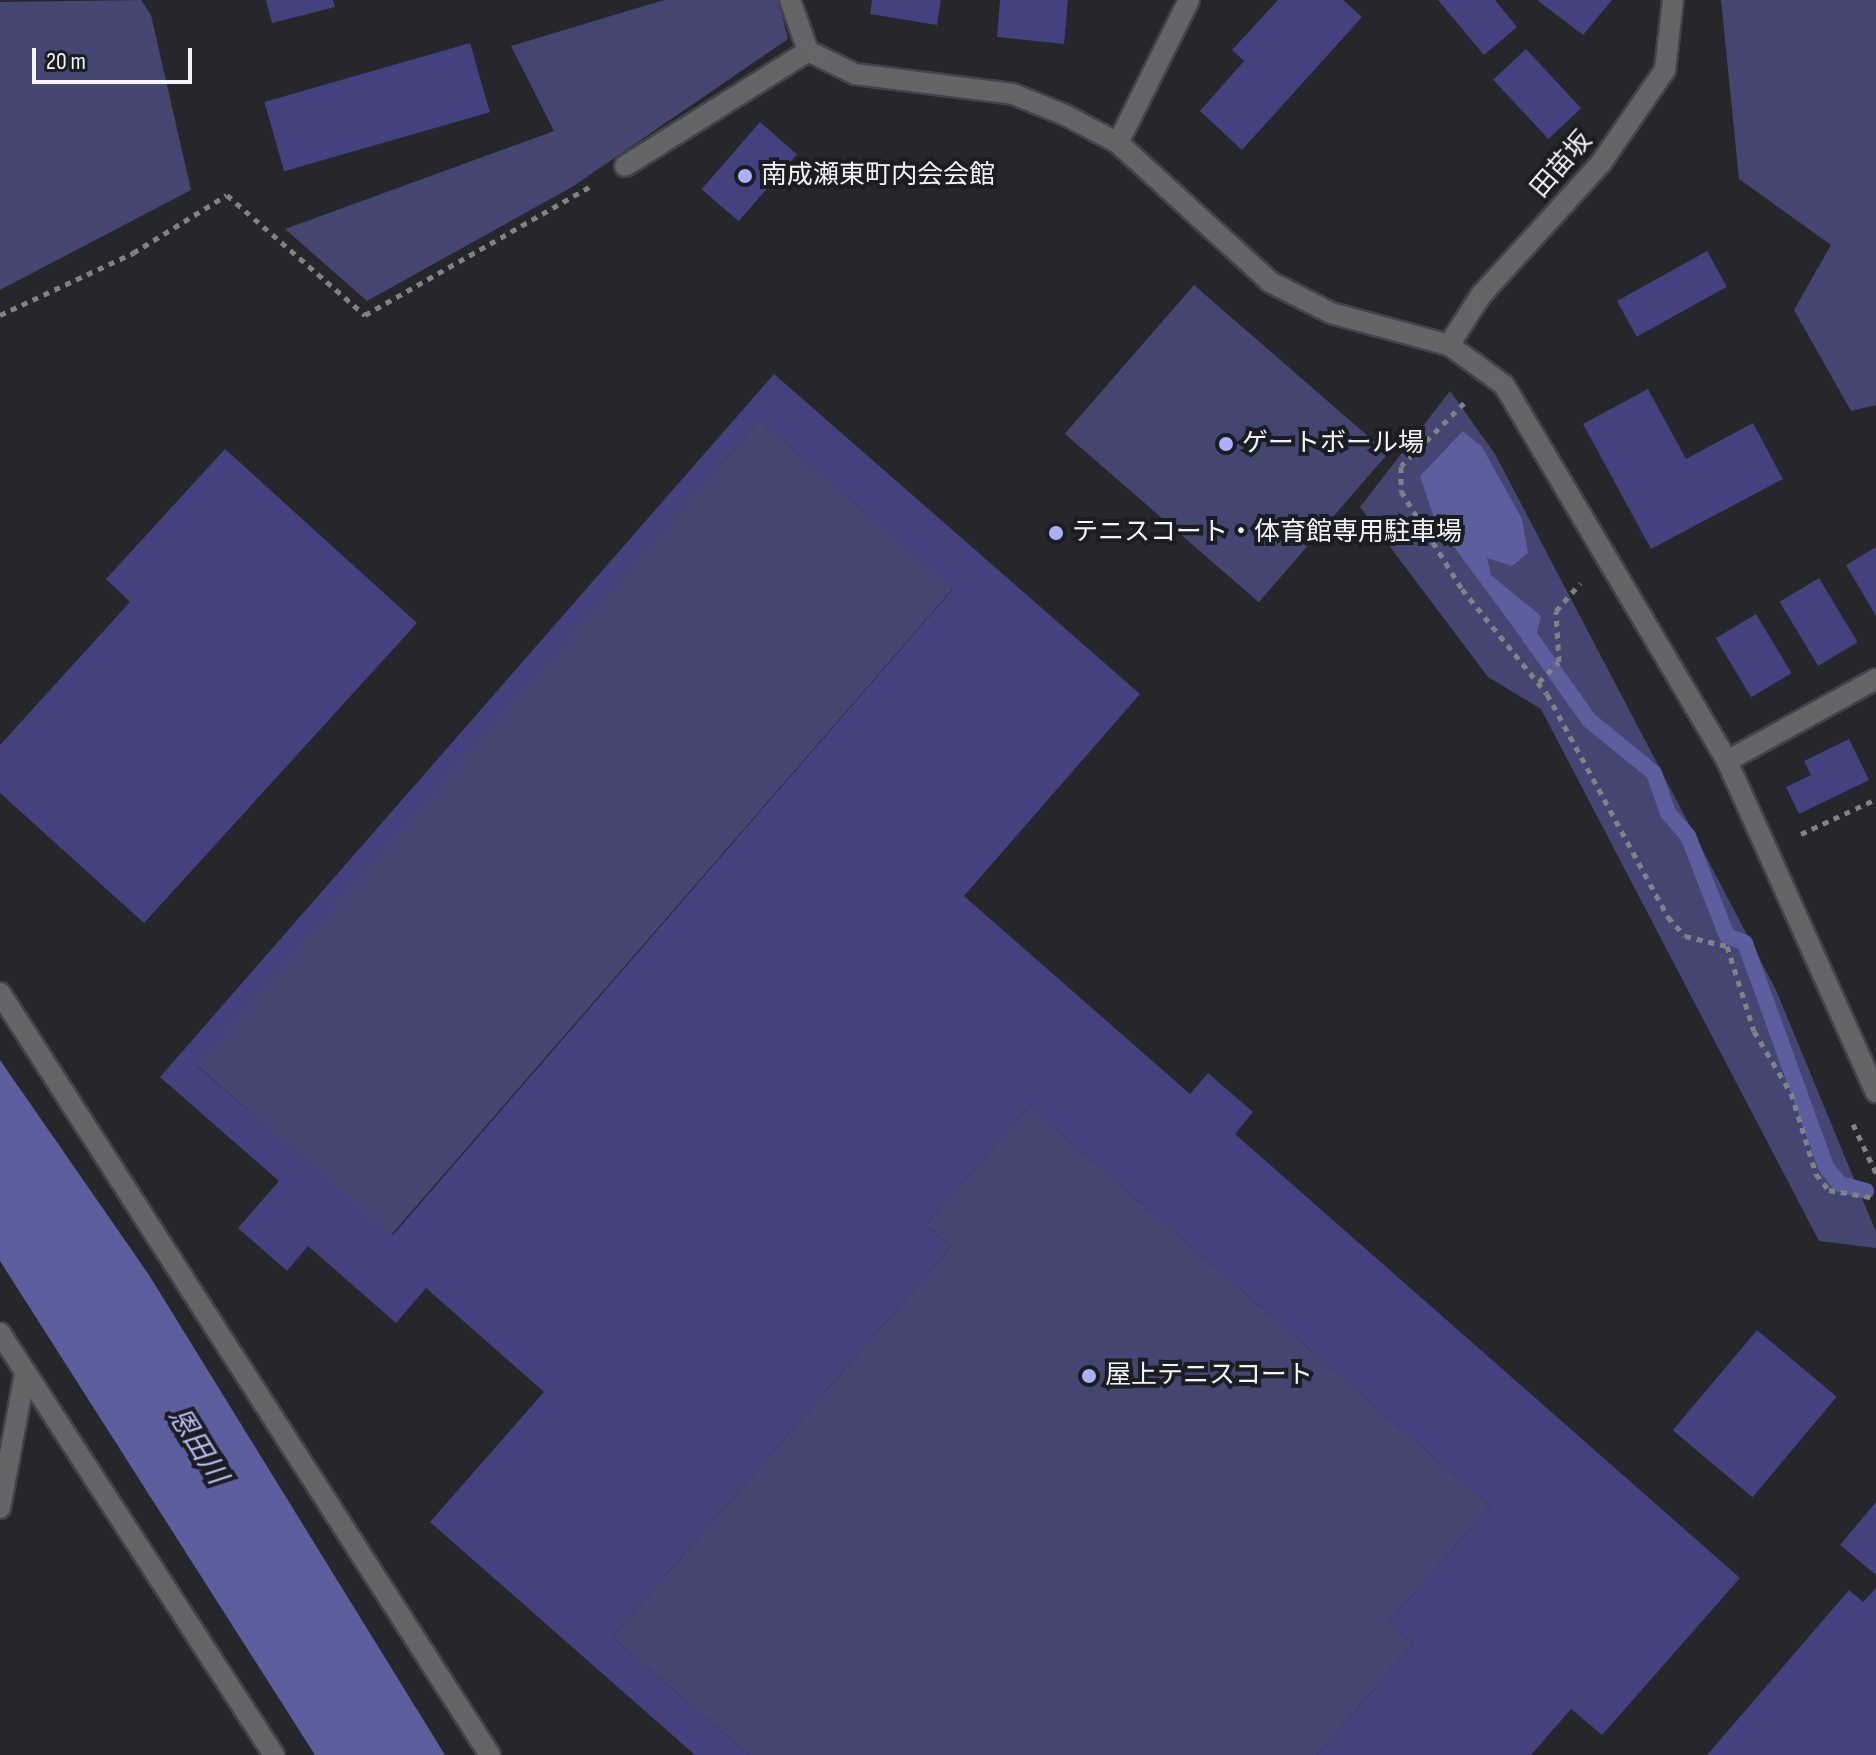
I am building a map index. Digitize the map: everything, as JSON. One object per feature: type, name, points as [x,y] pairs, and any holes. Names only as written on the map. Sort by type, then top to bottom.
[{"type":"street","points":[[790,0],[808,51],[855,74],[1013,94],[1118,143],[1270,282],[1331,313],[1449,345],[1478,360],[1527,415],[1727,761],[1876,1092]]},
{"type":"street","points":[[1118,143],[1189,0]]},
{"type":"street","name":"田苗坂","points":[[1449,345],[1481,295],[1601,163],[1665,70],[1673,0]]},
{"type":"street","points":[[625,166],[808,51]]},
{"type":"street","points":[[1727,761],[1876,679]]},
{"type":"street","points":[[0,993],[490,1755]]},
{"type":"street","points":[[0,1333],[274,1755]]},
{"type":"street","points":[[0,1508],[25,1373]]},
{"type":"path","points":[[0,315],[133,253],[227,195],[365,315],[625,166]]},
{"type":"path","points":[[1452,389],[1469,399],[1477,410]]},
{"type":"path","points":[[1469,399],[1401,466],[1401,491],[1462,589],[1539,682],[1668,917],[1685,936],[1727,946],[1754,1031],[1791,1093],[1816,1174],[1829,1190],[1876,1198]]},
{"type":"path","points":[[1576,567],[1589,591]]},
{"type":"path","points":[[1539,682],[1559,662],[1556,611],[1583,579]]},
{"type":"path","points":[[1767,849],[1876,799]]},
{"type":"path","points":[[1849,1116],[1876,1173]]},
{"type":"shaded area","points":[[141,0],[151,15],[191,190],[0,290],[0,2]]},
{"type":"shaded area","points":[[664,0],[778,0],[788,39],[572,187],[367,301],[285,229],[554,131],[511,46]]},
{"type":"shaded area","points":[[1721,0],[1876,0],[1876,405],[1851,411],[1794,310],[1831,245],[1739,179]]},
{"type":"shaded area","name":"ゲートボール場","points":[[1194,285],[1388,454],[1259,602],[1065,434]]},
{"type":"shaded area","points":[[1450,391],[1495,454],[1776,990],[1876,1232],[1876,1248],[1819,1241],[1541,709],[1488,677],[1360,507]]},
{"type":"shaded area","points":[[759,420],[953,589],[391,1235],[197,1066]]},
{"type":"shaded area","name":"屋上テニスコート","points":[[1029,1106],[1490,1506],[1388,1623],[1413,1644],[1317,1755],[749,1755],[612,1637],[951,1247],[926,1225]]},
{"type":"water","points":[[1463,431],[1482,447],[1522,519],[1528,553],[1512,566],[1487,558],[1491,575],[1541,616],[1535,639],[1544,655],[1533,654],[1435,521],[1420,476]]},
{"type":"water","name":"恩田川","points":[[0,1060],[149,1275],[445,1755],[315,1755],[0,1261]]},
{"type":"building","points":[[266,0],[333,0],[335,7],[272,23]]},
{"type":"building","points":[[872,0],[941,0],[937,25],[870,14]]},
{"type":"building","points":[[1000,0],[1068,0],[1064,44],[997,37]]},
{"type":"building","points":[[1278,0],[1343,0],[1362,17],[1242,150],[1200,111],[1244,61],[1232,50]]},
{"type":"building","points":[[1438,0],[1495,0],[1517,27],[1484,55]]},
{"type":"building","points":[[1537,0],[1612,0],[1583,35]]},
{"type":"building","points":[[470,43],[490,112],[284,171],[264,102]]},
{"type":"building","points":[[1526,49],[1581,108],[1548,139],[1493,80]]},
{"type":"building","points":[[760,122],[797,154],[739,221],[702,189]]},
{"type":"building","points":[[1707,251],[1727,287],[1637,337],[1617,301]]},
{"type":"building","points":[[774,374],[1140,694],[964,896],[1190,1094],[1208,1073],[1253,1112],[1235,1134],[1740,1578],[1602,1735],[1571,1709],[1531,1755],[1317,1755],[1413,1644],[1388,1623],[1490,1506],[1029,1106],[926,1225],[951,1247],[612,1637],[749,1755],[695,1755],[430,1522],[544,1392],[426,1288],[396,1323],[308,1246],[287,1271],[238,1228],[279,1181],[160,1077]],"holes":[[[759,420],[953,589],[393,1235],[198,1067]]]},
{"type":"building","points":[[1648,389],[1686,459],[1753,423],[1783,479],[1651,549],[1583,424]]},
{"type":"building","points":[[225,449],[417,623],[144,923],[0,793],[0,745],[130,602],[106,579]]},
{"type":"building","points":[[1876,547],[1876,616],[1846,565]]},
{"type":"building","points":[[1819,578],[1858,642],[1818,666],[1780,602]]},
{"type":"building","points":[[1756,614],[1792,673],[1751,697],[1716,638]]},
{"type":"building","points":[[1849,739],[1869,780],[1799,814],[1786,787],[1811,775],[1804,761]]},
{"type":"building","points":[[1757,1330],[1837,1397],[1752,1497],[1673,1430]]},
{"type":"building","points":[[1876,1502],[1876,1575],[1840,1545]]},
{"type":"building","points":[[1876,1588],[1876,1755],[1707,1755],[1849,1590],[1863,1602]]},
{"type":"waterway","points":[[1530,637],[1589,720],[1654,773],[1668,813],[1688,836],[1727,936],[1745,943],[1826,1167],[1840,1184],[1866,1191]]},
{"type":"place","name":"南成瀬東町内会会館","points":[[745,176]]},
{"type":"place","name":"ゲートボール場","points":[[1226,444]]},
{"type":"place","name":"テニスコート・体育館専用駐車場","points":[[1056,533]]},
{"type":"place","name":"屋上テニスコート","points":[[1089,1376]]}]
